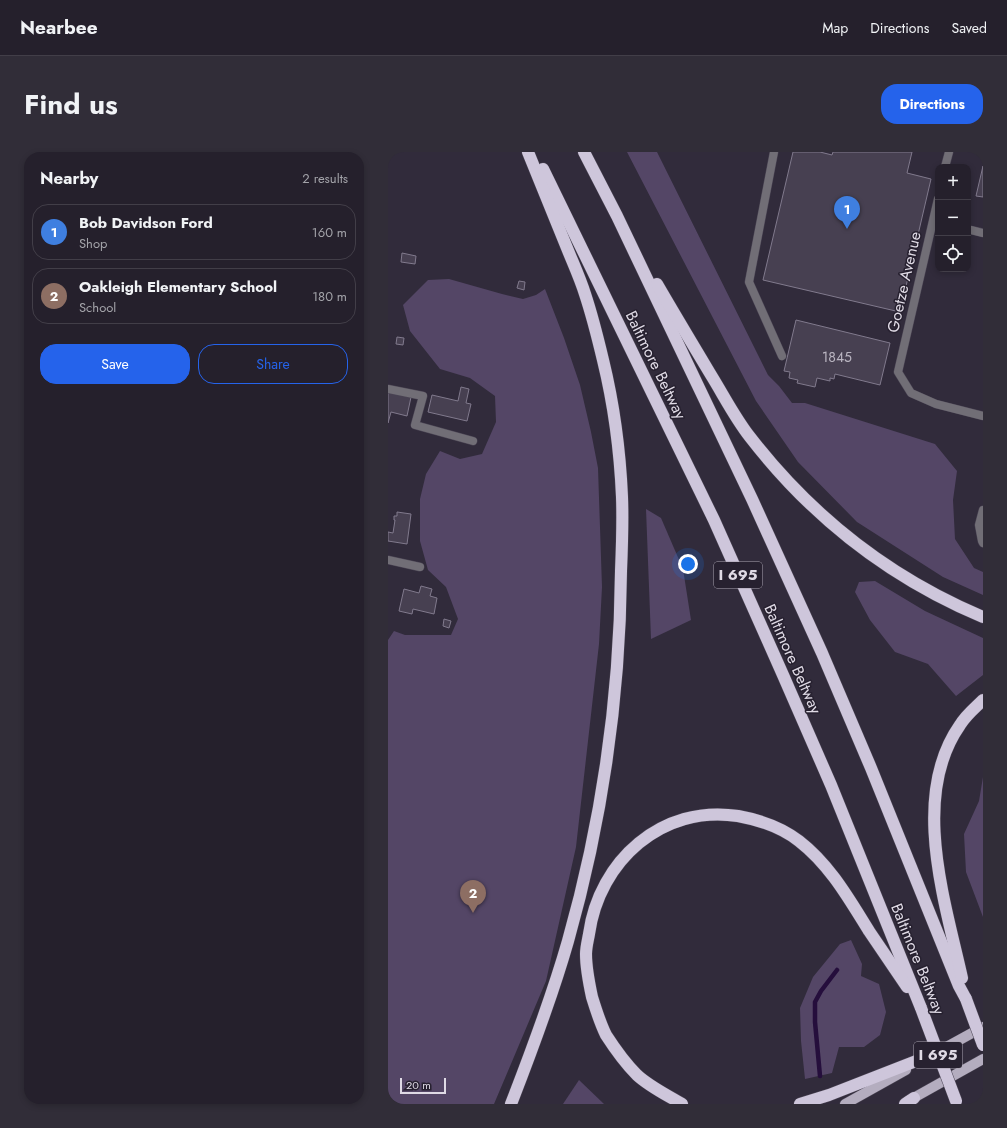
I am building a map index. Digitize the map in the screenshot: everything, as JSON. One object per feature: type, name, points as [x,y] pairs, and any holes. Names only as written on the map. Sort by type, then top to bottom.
[{"type":"highway","points":[[511,1104],[552,993],[568,941],[596,822],[607,762],[616,680],[621,608],[622,499],[619,457],[603,360],[585,293],[528,152]]},
{"type":"highway","name":"Baltimore Beltway","points":[[534,152],[714,520],[783,675],[831,785],[921,1008],[956,1103]]},
{"type":"highway","name":"Baltimore Beltway","points":[[584,152],[752,499],[822,653],[962,985],[983,1045]]},
{"type":"highway","points":[[616,216],[730,407],[749,436],[774,466],[833,526],[864,550],[929,592],[983,617]]},
{"type":"highway","points":[[962,985],[941,882],[934,828],[935,798],[940,768],[949,744],[960,724],[983,700]]},
{"type":"highway","points":[[682,1104],[658,1090],[638,1075],[621,1056],[606,1034],[596,1011],[588,981],[586,953],[590,923],[596,901],[607,880],[621,859],[652,833],[678,820],[700,815],[726,814],[754,819],[778,828],[799,841],[819,860],[841,887],[921,1008]]},
{"type":"highway","points":[[800,1104],[829,1095],[929,1056]]},
{"type":"main road","points":[[845,1104],[983,1027]]},
{"type":"main road","points":[[908,1102],[983,1059]]},
{"type":"lane","points":[[774,152],[749,282],[782,356]]},
{"type":"lane","points":[[946,164],[949,152]]},
{"type":"lane","name":"Goetze Avenue","points":[[938,200],[898,372],[911,393],[936,404],[983,416]]},
{"type":"lane","points":[[971,230],[983,233]]},
{"type":"lane","points":[[388,388],[423,396],[416,425],[472,440]]},
{"type":"lane","points":[[983,510],[979,525],[983,543]]},
{"type":"lane","points":[[388,560],[420,567]]},
{"type":"shaded area","points":[[627,152],[657,152],[768,375],[792,403],[805,403],[935,444],[957,471],[953,500],[955,539],[974,568],[983,572],[983,595],[943,577],[857,522],[798,462],[756,401]]},
{"type":"shaded area","points":[[449,279],[523,299],[536,295],[545,289],[580,385],[598,468],[602,587],[599,644],[576,847],[546,981],[494,1104],[388,1104],[388,640],[394,631],[405,635],[451,635],[458,619],[446,587],[428,570],[420,541],[420,499],[426,474],[440,451],[460,459],[482,454],[496,422],[495,396],[470,378],[440,369],[410,331],[403,305],[428,280]]},
{"type":"shaded area","points":[[646,509],[661,518],[683,569],[691,620],[651,639]]},
{"type":"shaded area","points":[[875,581],[925,611],[983,638],[983,675],[956,696],[928,664],[895,652],[870,620],[855,592],[859,582]]},
{"type":"shaded area","points":[[983,777],[983,917],[966,872],[964,834],[979,801]]},
{"type":"shaded area","points":[[851,940],[862,964],[861,976],[879,984],[886,1012],[880,1035],[864,1047],[839,1047],[832,1073],[805,1079],[801,1041],[800,1008],[813,977],[840,944]]},
{"type":"shaded area","points":[[579,1080],[604,1104],[563,1104]]},
{"type":"building","points":[[793,152],[820,152],[832,155],[833,152],[912,152],[907,173],[931,179],[900,312],[763,280]]},
{"type":"building","points":[[983,166],[983,197],[976,196]]},
{"type":"building","points":[[402,253],[416,256],[415,264],[401,262]]},
{"type":"building","points":[[519,281],[525,282],[524,290],[517,288]]},
{"type":"building","points":[[796,320],[890,343],[880,385],[835,374],[834,379],[830,378],[830,381],[817,378],[815,387],[797,383],[798,380],[789,378],[790,372],[784,371]]},
{"type":"building","points":[[397,337],[404,338],[403,345],[396,344]]},
{"type":"building","points":[[461,387],[469,389],[466,403],[471,404],[467,421],[428,412],[432,395],[458,401]]},
{"type":"building","points":[[388,392],[411,397],[407,416],[391,412],[388,423]]},
{"type":"building","points":[[397,512],[411,514],[407,544],[388,541],[388,532],[393,533],[395,520],[394,516],[397,516]]},
{"type":"building","points":[[421,586],[432,589],[430,596],[437,598],[434,614],[413,609],[412,614],[399,611],[404,589],[419,593]]},
{"type":"building","points":[[444,619],[451,621],[449,628],[443,626]]},
{"type":"waterway","points":[[820,1076],[815,1022],[815,1002],[821,991],[837,970]]},
{"type":"place","name":"Bob Davidson Ford","points":[[847,229]]},
{"type":"place","name":"Oakleigh Elementary School","points":[[473,913]]}]
